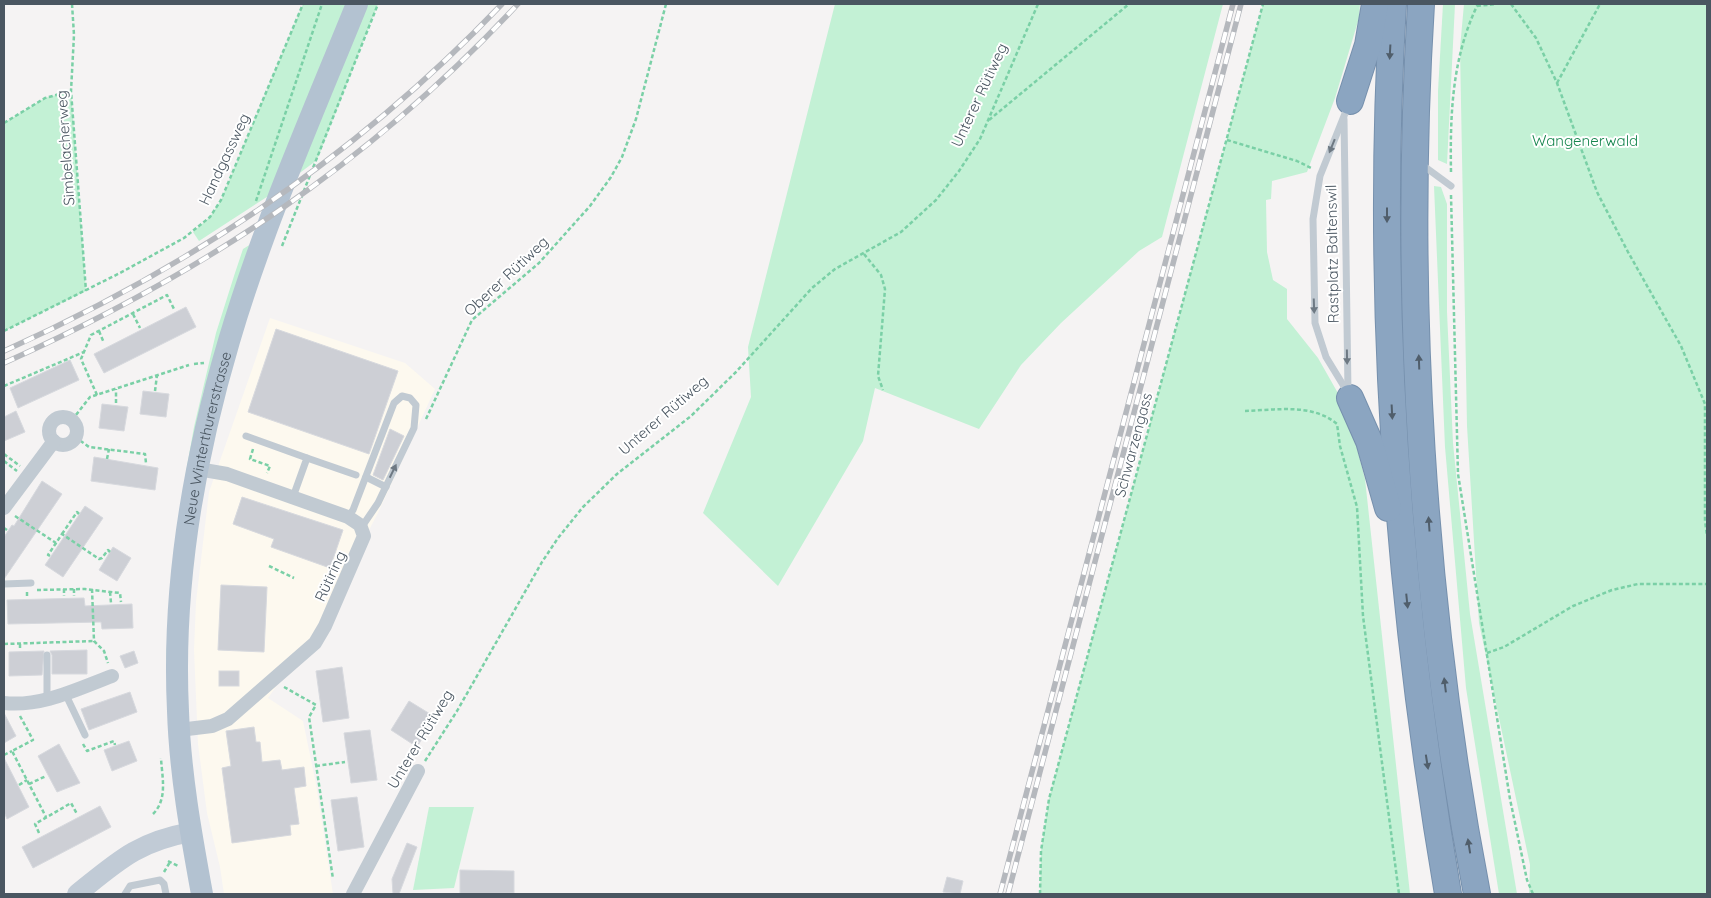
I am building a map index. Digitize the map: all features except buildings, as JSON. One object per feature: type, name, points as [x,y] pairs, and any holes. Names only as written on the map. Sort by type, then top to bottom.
[{"type":"highway","points":[[1347,109],[1368,45],[1375,4]]},
{"type":"highway","points":[[1393,4],[1388,153],[1388,276],[1391,392],[1402,552],[1423,740],[1448,894]]},
{"type":"highway","points":[[1421,4],[1416,160],[1419,372],[1430,548],[1452,736],[1477,894]]},
{"type":"highway","points":[[1349,395],[1368,440],[1402,552]]},
{"type":"main road","name":"Neue Winterthurerstrasse","points":[[202,894],[191,832],[179,730],[177,680],[181,602],[198,469],[215,390],[246,288],[356,4]]},
{"type":"main road","points":[[81,893],[111,865],[142,846],[161,839],[191,832]]},
{"type":"street","points":[[62,417],[72,420],[77,429],[75,437],[64,444],[54,441],[49,432],[52,422],[62,417]]},
{"type":"street","points":[[4,508],[54,441]]},
{"type":"street","points":[[198,469],[227,474],[348,517],[360,525],[361,529]]},
{"type":"street","name":"Rütiring","points":[[179,730],[219,724],[228,719],[315,643],[360,549],[364,536],[361,529]]},
{"type":"street","points":[[9,703],[41,704],[112,676]]},
{"type":"street","name":"Unterer Rütiweg","points":[[353,894],[418,771]]},
{"type":"lane","name":"Rastplatz Baltenswil","points":[[1347,109],[1320,176],[1313,219],[1315,323],[1321,346],[1349,395]]},
{"type":"lane","name":"Rastplatz Baltenswil","points":[[1347,109],[1349,395]]},
{"type":"lane","points":[[1416,160],[1451,186]]},
{"type":"lane","points":[[348,517],[353,510],[394,403],[402,396],[410,398],[416,405],[414,428],[386,487],[361,529]]},
{"type":"lane","points":[[246,436],[356,475]]},
{"type":"lane","points":[[293,497],[307,458]]},
{"type":"lane","points":[[366,477],[386,487]]},
{"type":"lane","points":[[4,584],[31,583]]},
{"type":"lane","points":[[41,704],[47,654]]},
{"type":"lane","points":[[66,693],[85,736]]},
{"type":"lane","points":[[125,894],[130,886],[160,880],[164,884],[166,894]]},
{"type":"path","name":"Simbelacherweg","points":[[72,4],[74,35],[71,91],[86,291]]},
{"type":"path","name":"Handgassweg","points":[[4,331],[86,291],[184,238],[210,217],[222,200],[304,4]]},
{"type":"path","points":[[294,213],[378,4]]},
{"type":"path","name":"Oberer Rütiweg","points":[[422,427],[472,320],[518,283],[544,258],[590,206],[611,177],[622,157],[636,119],[666,4]]},
{"type":"path","name":"Unterer Rütiweg","points":[[418,771],[457,711],[542,562],[569,522],[605,486],[668,436],[716,392],[812,288],[835,269],[910,226],[936,200],[967,160],[988,121],[1038,4]]},
{"type":"path","points":[[988,121],[1129,4]]},
{"type":"path","name":"Schwarzengass","points":[[1040,894],[1041,851],[1049,799],[1263,4]]},
{"type":"path","points":[[1496,4],[1477,5],[1466,28],[1454,79],[1451,186],[1458,474],[1510,799],[1527,880],[1533,894]]},
{"type":"path","points":[[1511,4],[1536,38],[1557,83],[1597,192],[1628,252],[1681,346],[1705,404],[1705,521],[1707,536]]},
{"type":"path","points":[[1557,83],[1600,4]]},
{"type":"path","points":[[4,123],[54,94],[71,91]]},
{"type":"path","points":[[1227,140],[1297,160],[1311,167]]},
{"type":"path","points":[[864,254],[881,275],[885,289],[878,376],[883,390]]},
{"type":"path","points":[[98,395],[81,359],[91,335],[167,295],[174,309]]},
{"type":"path","points":[[133,313],[140,328]]},
{"type":"path","points":[[99,331],[104,343]]},
{"type":"path","points":[[4,386],[22,380],[84,352]]},
{"type":"path","points":[[194,364],[204,363]]},
{"type":"path","points":[[72,420],[90,397],[189,365]]},
{"type":"path","points":[[155,391],[157,375]]},
{"type":"path","points":[[116,389],[116,403]]},
{"type":"path","points":[[1244,411],[1312,410],[1326,415],[1337,424],[1340,446],[1358,507],[1363,616],[1400,894]]},
{"type":"path","points":[[75,437],[89,447],[145,454],[146,463]]},
{"type":"path","points":[[256,440],[250,459],[270,466],[262,486]]},
{"type":"path","points":[[107,458],[109,449]]},
{"type":"path","points":[[4,454],[29,473]]},
{"type":"path","points":[[4,508],[56,543]]},
{"type":"path","points":[[50,556],[48,555],[54,549],[77,512],[79,514]]},
{"type":"path","points":[[62,534],[99,558],[103,559],[108,550],[110,552]]},
{"type":"path","points":[[269,566],[294,578]]},
{"type":"path","points":[[1486,653],[1504,647],[1573,606],[1612,590],[1638,584],[1707,584]]},
{"type":"path","points":[[64,589],[64,596]]},
{"type":"path","points":[[74,589],[74,596]]},
{"type":"path","points":[[36,590],[92,589],[120,593],[121,602]]},
{"type":"path","points":[[92,589],[94,641],[104,651],[112,676]]},
{"type":"path","points":[[110,592],[111,603]]},
{"type":"path","points":[[4,644],[94,641]]},
{"type":"path","points":[[20,644],[20,649]]},
{"type":"path","points":[[272,681],[316,705],[310,717],[333,879]]},
{"type":"path","points":[[4,755],[33,740],[9,703]]},
{"type":"path","points":[[12,751],[46,817]]},
{"type":"path","points":[[316,766],[344,762]]},
{"type":"path","points":[[30,784],[46,776]]},
{"type":"path","points":[[19,785],[27,780]]},
{"type":"path","points":[[39,833],[34,824],[71,803],[77,814]]},
{"type":"path","points":[[153,814],[158,809]]},
{"type":"path","points":[[165,871],[170,862]]},
{"type":"shaded area","points":[[270,318],[405,363],[435,389],[378,513],[314,633],[268,698],[303,721],[316,784],[333,894],[224,894],[220,867],[207,813],[198,744],[194,650],[196,602],[209,492]]},
{"type":"green space","points":[[303,4],[378,4],[317,160],[273,193],[199,241],[193,232],[210,217],[221,200]]},
{"type":"green space","points":[[835,4],[1223,4],[1162,237],[1139,251],[1061,323],[1021,365],[979,429],[875,388],[863,441],[778,586],[703,513],[751,397],[748,347]]},
{"type":"green space","points":[[1263,4],[1360,4],[1359,18],[1335,98],[1307,172],[1272,181],[1271,199],[1266,200],[1267,252],[1273,280],[1287,289],[1287,319],[1318,358],[1347,409],[1365,479],[1410,894],[1040,894],[1041,851],[1049,799]]},
{"type":"green space","points":[[1443,4],[1455,4],[1447,164],[1438,160],[1438,91]]},
{"type":"green space","name":"Wangenerwald","points":[[1464,4],[1707,4],[1707,894],[1529,894],[1530,865],[1479,623],[1467,426],[1460,48]]},
{"type":"green space","points":[[71,91],[86,291],[4,331],[4,123],[45,98]]},
{"type":"green space","points":[[1434,186],[1441,187],[1447,204],[1447,312],[1453,443],[1470,614],[1517,894],[1499,894],[1466,688],[1445,447]]},
{"type":"green space","points":[[251,244],[203,394],[166,664],[168,624],[186,472],[194,427],[216,333],[243,249]]},
{"type":"green space","points":[[429,807],[474,807],[454,888],[413,890]]},
{"type":"railway","points":[[4,351],[73,318],[141,282],[206,244],[270,202],[391,109],[448,58],[502,4]]},
{"type":"railway","points":[[4,363],[77,329],[147,292],[279,210],[342,164],[403,115],[461,62],[518,4]]},
{"type":"railway","points":[[1000,894],[1233,4]]},
{"type":"railway","points":[[1008,894],[1241,4]]}]
